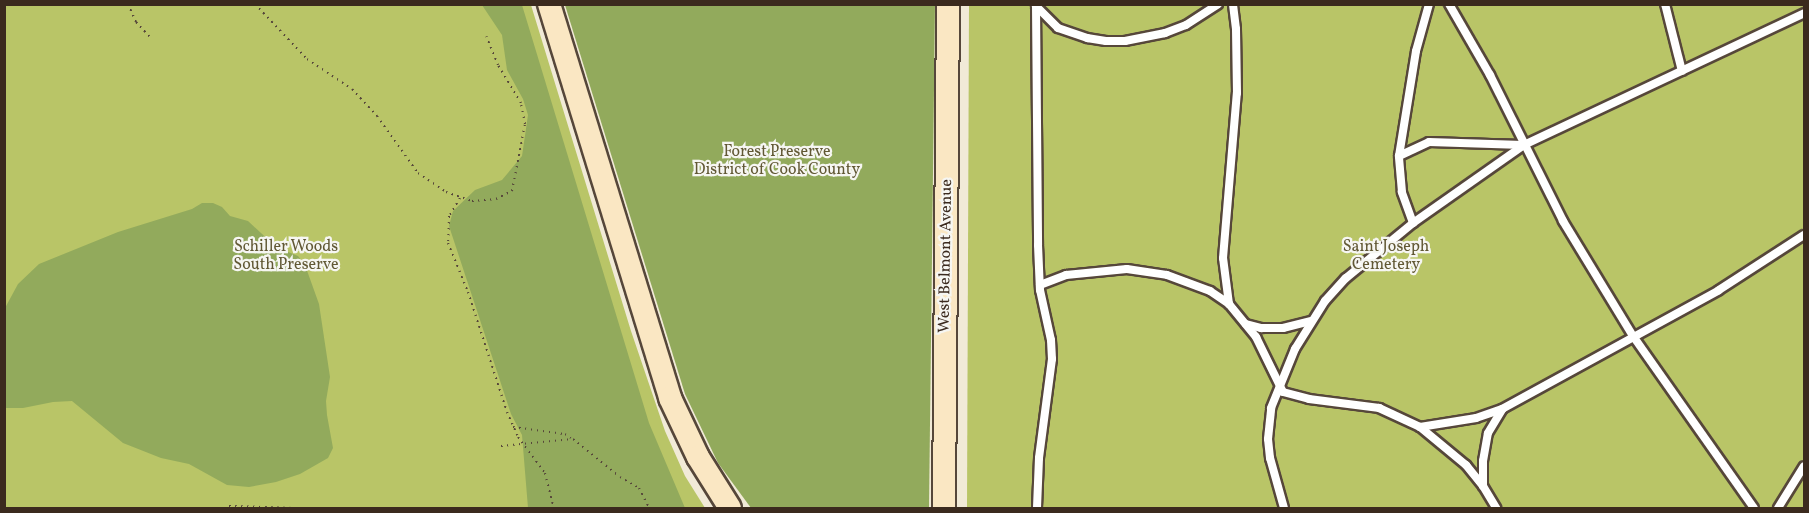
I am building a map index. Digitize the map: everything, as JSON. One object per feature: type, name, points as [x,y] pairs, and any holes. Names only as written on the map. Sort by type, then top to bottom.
[{"type":"main road","points":[[549,4],[670,398],[698,457],[730,508]]},
{"type":"main road","name":"West Belmont Avenue","points":[[944,508],[948,4]]},
{"type":"lane","points":[[1036,5],[1058,28],[1087,38],[1125,41],[1165,33],[1186,25],[1218,4]]},
{"type":"lane","points":[[1228,304],[1223,258],[1237,93],[1236,29],[1233,4]]},
{"type":"lane","points":[[1413,223],[1402,192],[1399,156],[1416,51],[1429,4]]},
{"type":"lane","points":[[1449,4],[1490,75],[1563,220],[1633,336],[1754,508]]},
{"type":"lane","points":[[1665,4],[1682,71]]},
{"type":"lane","points":[[1036,5],[1040,285],[1043,315],[1051,340],[1052,359],[1040,448],[1037,508]]},
{"type":"lane","points":[[1284,508],[1274,477],[1268,439],[1271,408],[1294,349],[1311,321],[1346,278],[1413,223],[1524,145],[1804,13]]},
{"type":"lane","points":[[1399,156],[1429,142],[1524,145]]},
{"type":"lane","points":[[1420,427],[1460,422],[1503,409],[1750,272],[1804,235]]},
{"type":"lane","points":[[1040,285],[1066,275],[1127,269],[1187,281],[1210,291],[1228,304],[1245,323],[1260,345],[1279,386],[1292,396],[1380,408],[1420,427],[1447,448],[1483,486],[1496,508]]},
{"type":"lane","points":[[1245,323],[1261,328],[1283,328],[1311,321]]},
{"type":"lane","points":[[1483,486],[1483,461],[1488,433],[1503,409]]},
{"type":"lane","points":[[1778,508],[1804,466]]},
{"type":"path","points":[[128,4],[136,22],[150,37]]},
{"type":"path","points":[[255,4],[307,59],[352,89],[377,116],[418,173],[435,186],[460,198],[496,199],[512,191],[525,124],[521,103],[498,65],[486,36]]},
{"type":"path","points":[[460,198],[448,216],[448,243],[513,427],[545,473],[554,508]]},
{"type":"path","points":[[513,427],[565,434],[620,477],[639,488],[649,508]]},
{"type":"path","points":[[501,446],[522,442],[573,439]]},
{"type":"path","points":[[229,506],[293,508]]},
{"type":"green space","name":"Schiller Woods South Preserve","points":[[4,5],[531,5],[631,331],[665,431],[685,476],[705,508],[5,508]]},
{"type":"green space","points":[[482,5],[522,5],[649,423],[685,508],[528,508],[522,435],[511,414],[449,226],[453,211],[475,190],[502,180],[522,156],[528,115],[523,99],[507,70],[502,35]]},
{"type":"green space","name":"Forest Preserve District of Cook County","points":[[565,5],[935,5],[929,508],[751,508],[718,463],[685,394]]},
{"type":"green space","name":"Saint Joseph Cemetery","points":[[969,5],[1804,5],[1804,508],[967,508]]},
{"type":"green space","points":[[202,203],[213,203],[222,207],[230,216],[248,221],[276,247],[298,256],[305,265],[319,304],[330,377],[326,401],[333,448],[328,458],[300,474],[276,482],[249,487],[227,485],[189,464],[161,458],[123,443],[72,401],[23,408],[5,408],[5,308],[18,284],[39,264],[118,232],[192,209]]}]
